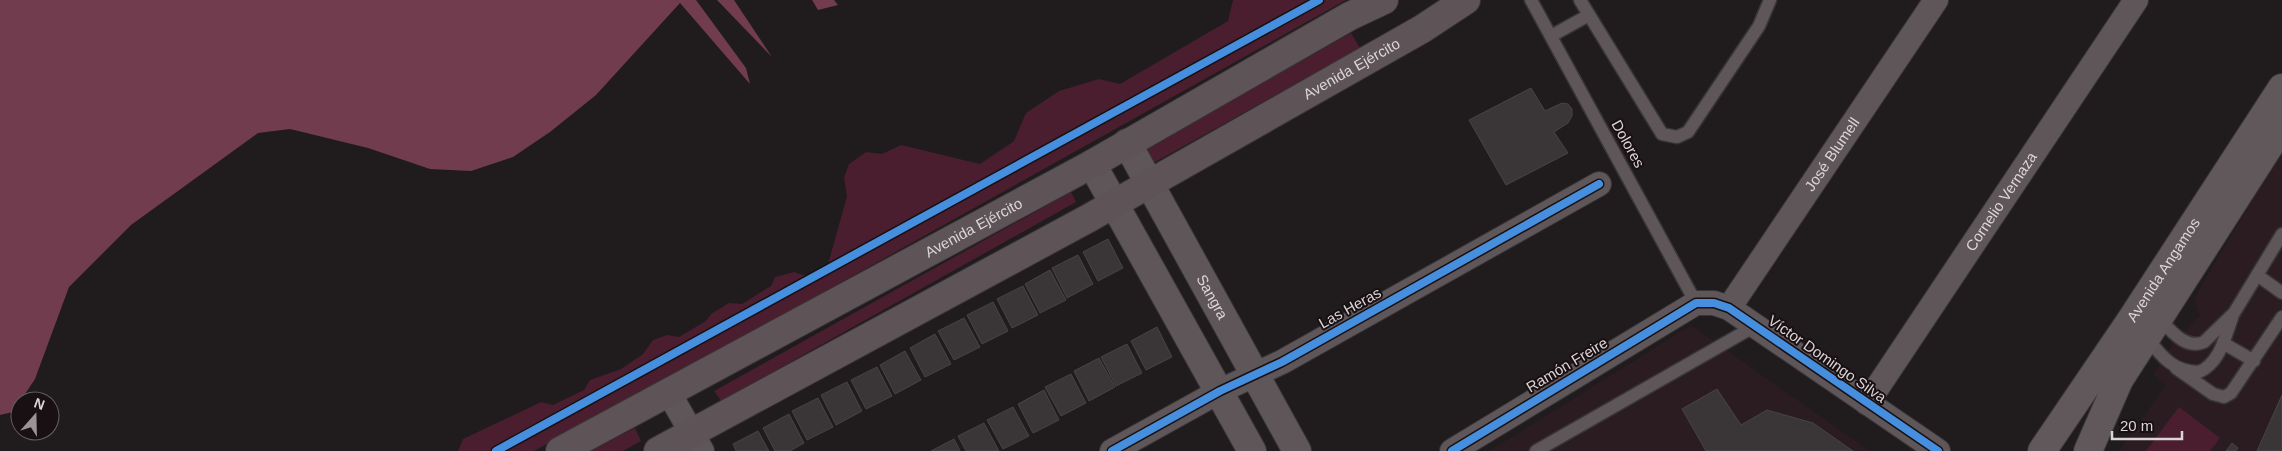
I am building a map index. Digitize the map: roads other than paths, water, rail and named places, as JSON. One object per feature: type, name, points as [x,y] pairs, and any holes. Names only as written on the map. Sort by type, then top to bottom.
[{"type":"highway","name":"Avenida Ejército","points":[[560,451],[1092,164],[1350,16],[1384,0]]},
{"type":"highway","name":"Avenida Ejército","points":[[658,451],[697,442],[1148,183],[1422,29],[1466,0]]},
{"type":"main road","name":"Avenida Angamos","points":[[2042,451],[2131,320],[2282,88]]},
{"type":"main road","name":"Avenida Angamos","points":[[2088,451],[2119,380],[2282,126]]},
{"type":"street","name":"José Blumell","points":[[1729,308],[1936,0]]},
{"type":"street","name":"Cornelio Vernaza","points":[[1867,403],[2136,0]]},
{"type":"street","name":"Sangra","points":[[1127,143],[1297,451]]},
{"type":"street","points":[[1092,164],[1252,451]]},
{"type":"street","name":"Las Heras","points":[[1112,451],[1220,391],[1291,357],[1599,184]]},
{"type":"street","name":"Víctor Domingo Silva","points":[[1696,303],[1714,303],[1729,308],[1938,451]]},
{"type":"street","name":"Ramón Freire","points":[[1452,451],[1696,303]]},
{"type":"street","points":[[669,393],[697,442]]},
{"type":"lane","name":"Dolores","points":[[1531,0],[1696,303]]},
{"type":"lane","points":[[1580,0],[1662,134],[1677,137],[1688,132],[1759,26],[1770,0]]},
{"type":"lane","points":[[1551,36],[1589,15]]},
{"type":"lane","points":[[2153,328],[2178,337],[2189,344],[2198,345],[2212,337],[2234,313],[2282,234]]},
{"type":"lane","points":[[2257,276],[2282,292]]},
{"type":"lane","points":[[2176,368],[2191,372],[2206,369],[2212,364],[2223,343],[2234,313]]},
{"type":"lane","points":[[2153,328],[2164,359],[2213,394],[2224,397],[2231,393],[2254,361],[2282,316]]},
{"type":"lane","points":[[1536,451],[1755,326]]},
{"type":"lane","points":[[2223,343],[2254,361]]}]
